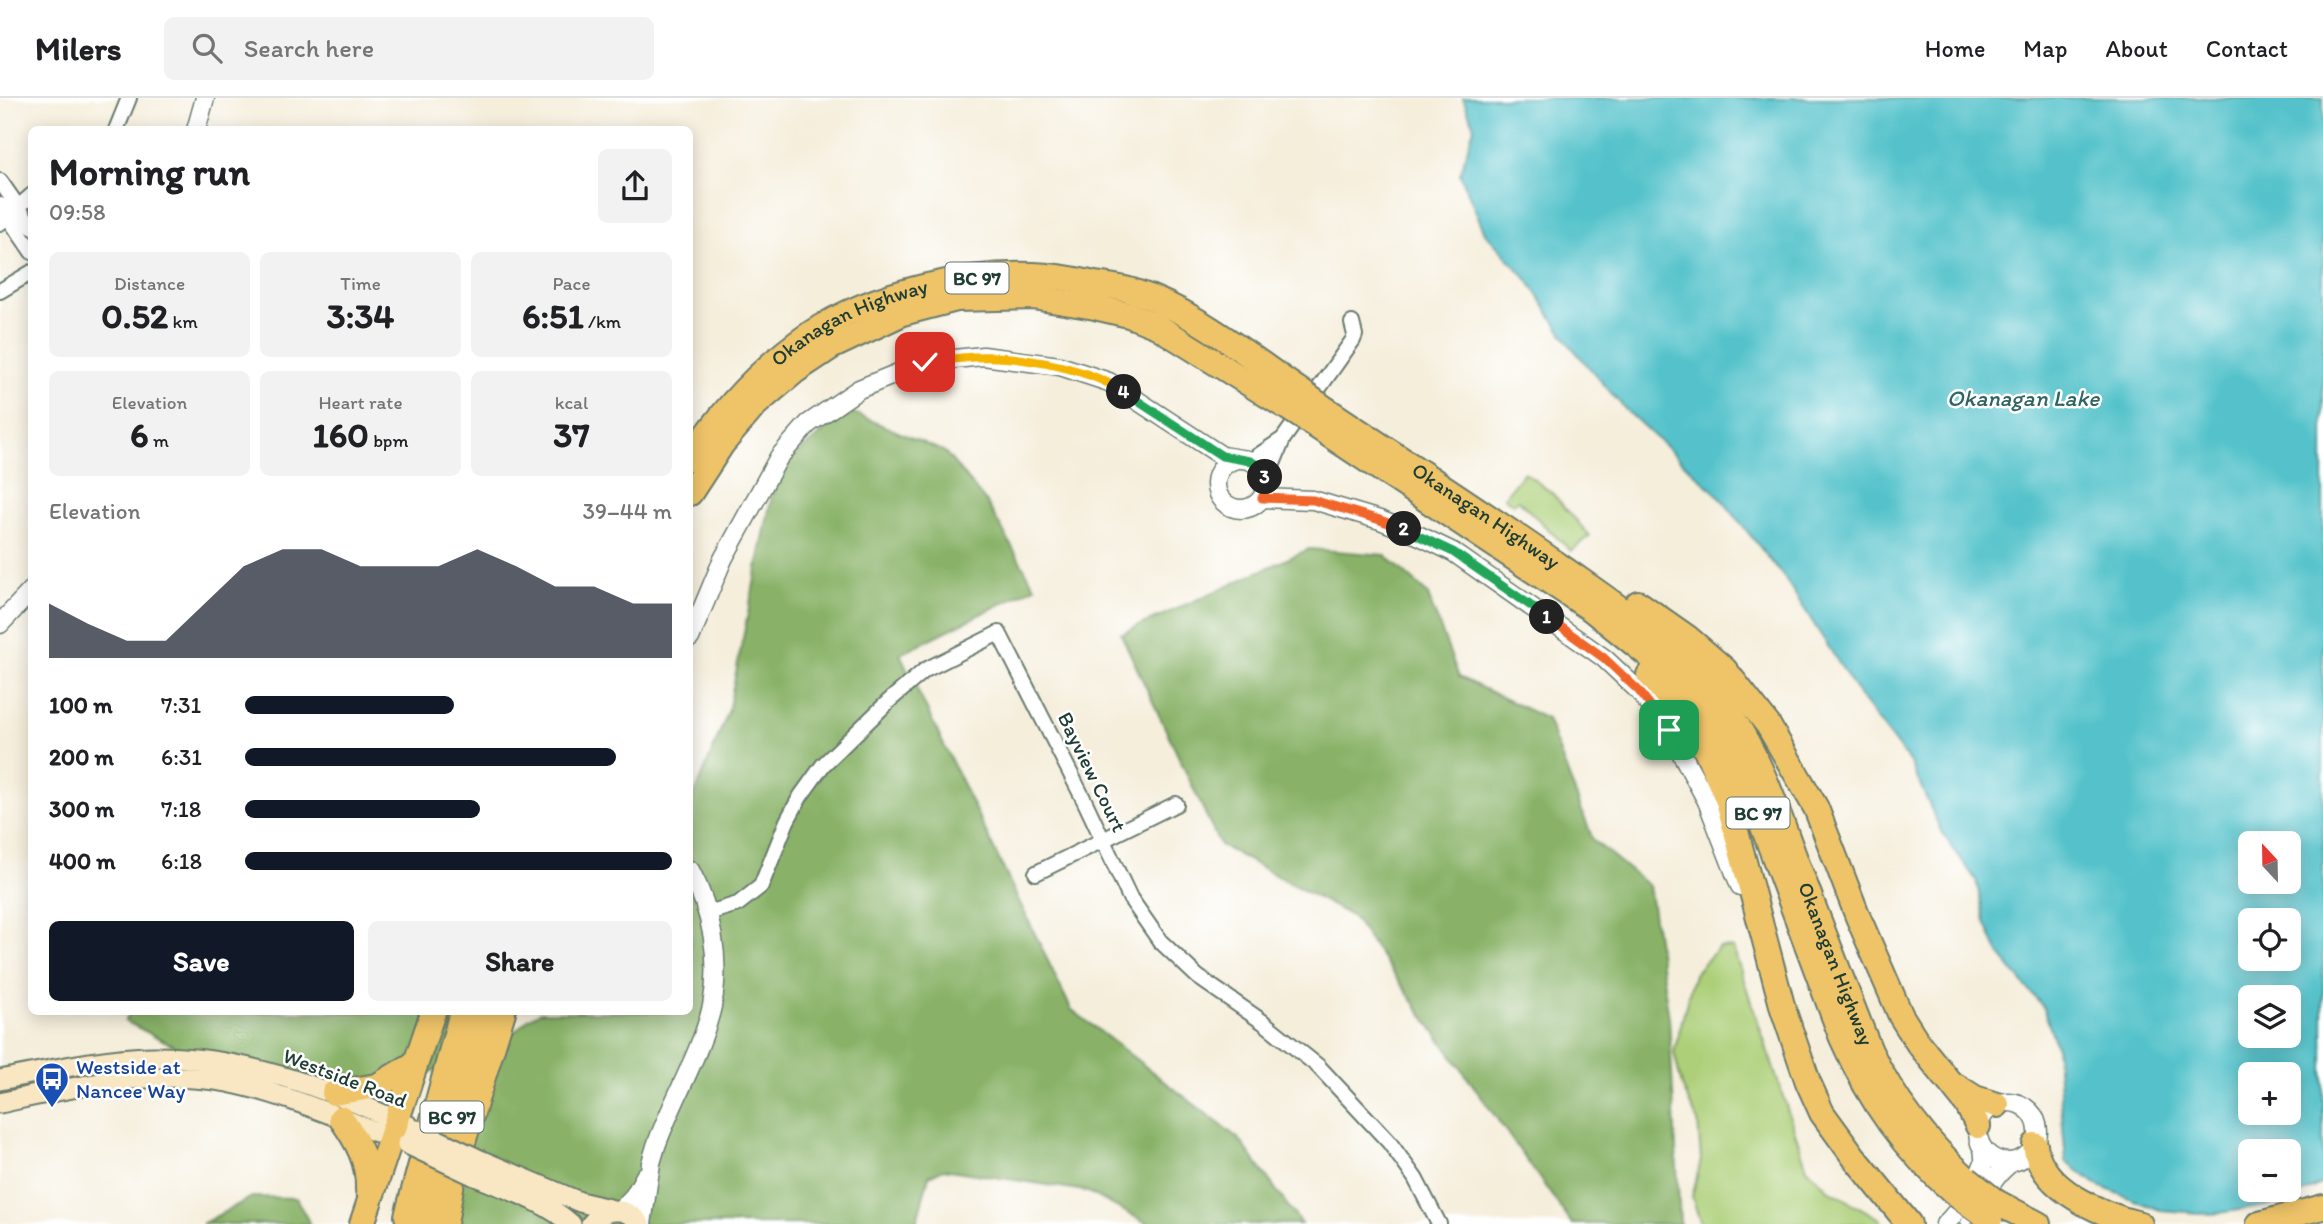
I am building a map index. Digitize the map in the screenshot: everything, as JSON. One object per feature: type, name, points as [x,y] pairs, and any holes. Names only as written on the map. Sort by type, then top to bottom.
[{"type":"highway","name":"Okanagan Highway","points":[[693,455],[705,436],[758,376],[811,334],[871,302],[915,289],[989,276],[1048,276],[1130,290],[1192,318],[1321,418],[1401,460],[1458,507],[1590,587],[1665,644],[1702,678],[1730,714],[1762,772],[1870,1051],[1885,1083],[1962,1187],[1989,1217],[2038,1224]]},
{"type":"highway","name":"Okanagan Highway","points":[[693,488],[722,444],[757,404],[795,371],[831,347],[903,313],[957,299],[1032,297],[1095,307],[1129,316],[1157,326],[1294,399]]},
{"type":"highway","points":[[1458,507],[1608,584],[1688,638],[1724,669],[1742,690],[1785,751],[1816,808],[1858,917],[1901,1016],[1918,1043],[1967,1104],[1981,1137]]},
{"type":"highway","points":[[1458,507],[1630,654],[1665,692],[1708,754],[1728,801],[1771,968],[1808,1082],[1822,1113],[1909,1224]]},
{"type":"highway","points":[[365,1216],[403,1133],[414,1064],[432,1015]]},
{"type":"highway","name":"BC 97","points":[[405,1224],[461,1015]]},
{"type":"highway","name":"BC 97","points":[[422,1224],[484,1015]]},
{"type":"highway","points":[[445,1224],[453,1175],[502,1015]]},
{"type":"highway","points":[[334,1093],[377,1086],[414,1064]]},
{"type":"highway","points":[[1952,1084],[1975,1098],[1997,1105]]},
{"type":"highway","points":[[341,1118],[366,1162],[368,1176],[365,1216]]},
{"type":"highway","points":[[2035,1145],[2042,1169],[2072,1195],[2112,1216],[2140,1224]]},
{"type":"highway","points":[[2259,1224],[2323,1207]]},
{"type":"main road","name":"Westside Road","points":[[0,1080],[88,1063],[141,1058],[186,1058],[254,1069],[334,1093],[403,1133],[558,1212],[571,1224]]},
{"type":"main road","name":"Westside Road","points":[[0,1103],[93,1084],[172,1077],[228,1082],[295,1101],[341,1118],[403,1133]]},
{"type":"main road","name":"Westside Road","points":[[476,1168],[580,1202],[619,1211]]},
{"type":"main road","points":[[591,1224],[599,1216],[619,1211],[633,1216],[641,1224]]},
{"type":"street","points":[[118,126],[129,98]]},
{"type":"street","points":[[197,126],[205,98]]},
{"type":"street","points":[[0,181],[7,214],[28,247]]},
{"type":"street","points":[[7,214],[28,198]]},
{"type":"street","points":[[7,214],[28,226]]},
{"type":"street","points":[[0,291],[28,274]]},
{"type":"street","points":[[1283,439],[1245,460],[1231,462],[1223,467],[1216,485],[1225,503],[1234,508],[1245,509],[1255,505],[1283,439],[1349,346],[1354,335],[1352,323]]},
{"type":"street","points":[[693,631],[723,559],[779,457],[808,424],[859,389],[925,362],[983,356],[1060,366],[1109,382],[1222,456],[1257,465],[1264,489]]},
{"type":"street","points":[[1187,433],[1206,455],[1218,476]]},
{"type":"street","points":[[1264,489],[1380,520],[1453,552],[1604,658],[1639,691],[1669,730],[1692,769],[1707,801],[1771,968]]},
{"type":"street","points":[[0,624],[28,594]]},
{"type":"street","name":"Bayview Court","points":[[709,914],[738,905],[761,886],[787,821],[800,797],[824,765],[890,699],[925,670],[999,633],[1085,802],[1130,898],[1160,941],[1198,977],[1269,1027],[1318,1066],[1389,1142],[1415,1178],[1439,1224]]},
{"type":"street","points":[[1036,873],[1176,804]]},
{"type":"street","points":[[641,1224],[651,1164],[661,1131],[706,1026],[712,1005],[714,951],[709,914],[693,877]]},
{"type":"street","points":[[1945,1224],[1954,1215],[1984,1162],[1981,1137],[1984,1115],[1997,1105],[2014,1103],[2030,1112],[2038,1128],[2035,1145],[2021,1159],[2003,1168],[1994,1179],[1989,1217]]},
{"type":"street","points":[[1981,1137],[1996,1159],[2012,1162]]},
{"type":"street","points":[[619,1211],[634,1196],[651,1164]]},
{"type":"green space","points":[[849,411],[945,452],[987,503],[1035,587],[900,654],[1071,1009],[1239,1139],[1301,1224],[1149,1224],[1086,1191],[943,1169],[929,1176],[916,1224],[414,1224],[480,1064],[528,1019],[535,1015],[693,1015],[693,799],[728,712],[777,470]]},
{"type":"green space","points":[[1524,472],[1552,493],[1590,536],[1571,551],[1518,500],[1513,504],[1504,497]]},
{"type":"green space","points":[[1309,549],[1385,555],[1427,593],[1459,677],[1547,719],[1593,840],[1649,886],[1669,1018],[1680,1224],[1572,1224],[1353,917],[1220,845],[1121,634]]},
{"type":"green space","points":[[1719,947],[1733,948],[1807,1168],[1829,1190],[1880,1219],[1882,1224],[1701,1224],[1692,1197],[1701,1160],[1698,1122],[1682,1086],[1674,1052],[1694,974]]},
{"type":"green space","points":[[129,1015],[479,1015],[458,1063],[359,1095],[270,1094],[125,1021]]},
{"type":"green space","points":[[252,1197],[296,1198],[310,1224],[202,1224]]},
{"type":"water","name":"Okanagan Lake","points":[[1463,98],[2323,98],[2323,1183],[2301,1194],[2301,1139],[2238,1139],[2238,1202],[2284,1202],[2212,1214],[2160,1210],[2099,1186],[2066,1162],[2056,1045],[2043,1007],[1999,954],[1985,922],[1976,880],[1942,833],[1911,764],[1861,698],[1786,580],[1719,496],[1625,409],[1569,344],[1528,280],[1485,233],[1460,174],[1474,127]]},
{"type":"place","name":"Westside at Nancee Way","points":[[52,1109]]},
{"type":"route","points":[[925,362],[983,356],[1060,366],[1109,382],[1222,456],[1250,461],[1257,465],[1266,481],[1262,498],[1313,500],[1338,506],[1420,536],[1453,552],[1604,658],[1639,691],[1669,730]]}]
